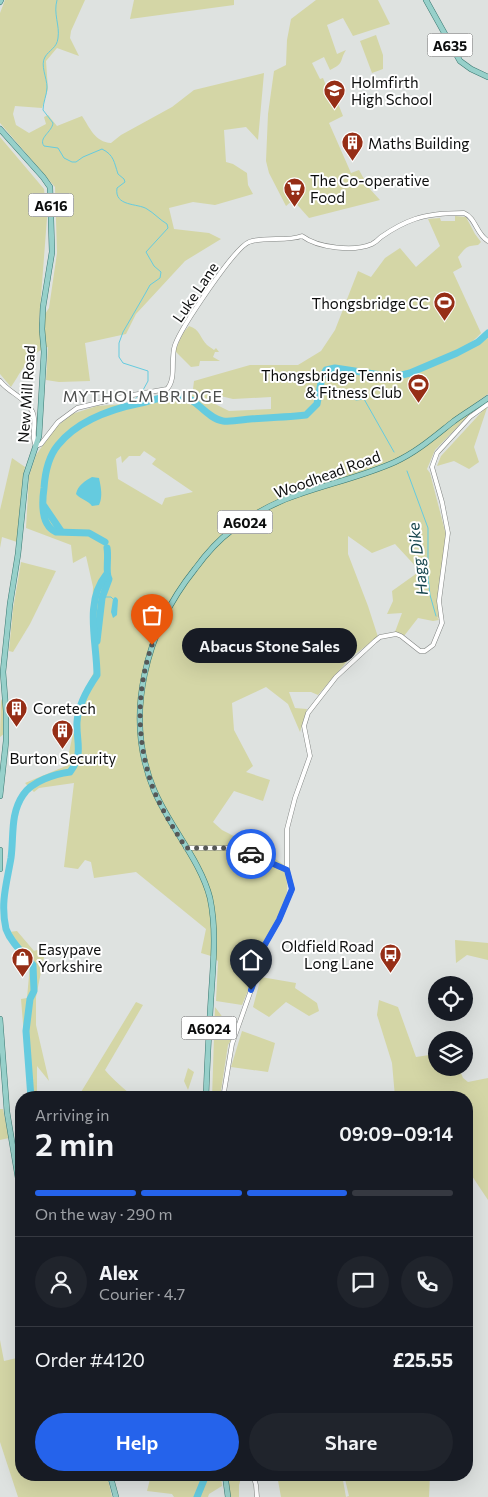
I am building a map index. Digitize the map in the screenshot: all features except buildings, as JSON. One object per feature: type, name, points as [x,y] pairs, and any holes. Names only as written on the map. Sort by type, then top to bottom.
[{"type":"main road","name":"A635","points":[[426,0],[460,61],[488,77]]},
{"type":"main road","name":"New Mill Road","points":[[0,129],[44,177],[50,187],[52,252],[42,329],[44,361],[39,429],[36,446],[26,475],[3,672],[6,740],[0,796]]},
{"type":"main road","name":"Woodhead Road","points":[[206,1091],[214,958],[213,925],[209,897],[199,871],[169,821],[153,789],[145,761],[140,719],[145,670],[155,635],[186,580],[213,546],[233,529],[288,498],[362,475],[401,459],[488,398]]},
{"type":"main road","points":[[0,850],[0,869]]},
{"type":"main road","points":[[0,1019],[7,1112],[15,1160]]},
{"type":"main road","points":[[112,1481],[116,1497]]},
{"type":"main road","points":[[226,1481],[228,1497]]},
{"type":"street","name":"Luke Lane","points":[[36,446],[41,444],[51,429],[77,408],[163,390],[170,386],[172,354],[180,334],[218,274],[246,244],[302,236],[322,246],[353,248],[374,243],[396,228],[416,218],[464,213],[470,216],[479,234],[488,241]]},
{"type":"street","points":[[1,383],[32,411],[35,421],[33,441],[36,446]]},
{"type":"street","points":[[224,1091],[232,1044],[256,976],[259,955],[279,920],[292,889],[287,870],[286,838],[290,817],[310,756],[310,749],[304,731],[304,721],[336,677],[380,637],[396,634],[402,636],[416,648],[425,651],[433,645],[442,623],[439,601],[448,533],[432,466],[437,453],[470,417],[488,404]]},
{"type":"street","points":[[186,848],[236,848],[287,870]]},
{"type":"street","points":[[255,1481],[257,1497]]},
{"type":"green space","points":[[5,0],[85,0],[71,31],[70,38],[79,56],[57,48],[46,61],[48,89],[42,108],[15,106],[13,114],[16,125],[29,133],[46,124],[44,117],[48,115],[57,126],[82,116],[90,130],[97,137],[111,143],[121,135],[172,107],[194,90],[264,73],[258,140],[246,127],[224,130],[226,162],[247,173],[248,185],[253,194],[215,205],[193,202],[169,208],[174,229],[209,233],[221,239],[185,261],[136,314],[126,334],[85,343],[90,381],[59,382],[46,380],[48,347],[31,358],[11,387],[0,374],[0,137],[44,189],[47,218],[39,323],[49,308],[57,253],[55,187],[0,123],[0,13]]},
{"type":"green space","points":[[134,0],[234,0],[234,5],[130,19]]},
{"type":"green space","points":[[316,0],[378,0],[390,24],[353,36],[343,18],[327,25],[337,54],[346,50],[340,63],[330,70],[324,57],[312,63],[320,79],[323,78],[333,103],[337,101],[343,116],[329,123],[351,173],[359,170],[369,188],[380,200],[309,218],[293,200],[286,206],[269,173],[266,161],[268,114],[274,71],[286,65],[287,40],[291,19]]},
{"type":"green space","points":[[376,35],[383,55],[383,69],[372,73],[360,41]]},
{"type":"green space","points":[[455,216],[466,217],[481,242],[464,250],[458,257],[462,267],[453,272],[481,333],[473,341],[453,353],[396,375],[405,375],[429,368],[469,350],[488,338],[488,394],[470,407],[472,412],[435,450],[427,469],[430,473],[446,535],[437,600],[439,618],[437,617],[439,620],[433,621],[418,618],[404,636],[395,632],[402,613],[387,614],[393,601],[392,591],[420,571],[395,544],[372,553],[348,536],[348,554],[378,637],[350,658],[318,695],[311,692],[289,692],[295,708],[307,709],[300,732],[288,704],[266,687],[232,703],[234,730],[253,766],[246,772],[270,780],[263,801],[234,791],[213,822],[222,830],[253,846],[257,846],[284,865],[287,886],[284,905],[280,914],[257,951],[238,953],[231,963],[255,968],[254,976],[242,1005],[216,1001],[218,961],[211,956],[201,953],[206,929],[136,872],[94,878],[91,862],[85,860],[78,869],[64,867],[74,783],[39,788],[34,792],[25,783],[66,766],[81,697],[94,672],[93,587],[86,556],[73,563],[71,545],[26,528],[29,476],[36,455],[55,428],[72,414],[97,406],[179,400],[191,405],[194,381],[250,365],[298,365],[321,351],[335,330],[358,271],[371,277],[385,258],[400,248],[416,267],[440,246],[428,219],[440,218],[441,221],[455,221]],"holes":[[[212,394],[233,399],[271,397],[271,409],[229,411],[211,402]],[[144,451],[156,459],[152,464],[193,492],[165,498],[162,505],[118,479],[116,459],[121,456],[122,463],[129,456],[140,456]]]},
{"type":"green space","points":[[189,326],[198,331],[208,346],[214,350],[216,348],[219,352],[215,352],[213,357],[220,361],[200,361],[199,366],[191,367],[175,351],[183,333]]},
{"type":"green space","points":[[488,405],[474,447],[479,462],[469,469],[454,461],[437,466],[441,456]]},
{"type":"green space","points":[[12,458],[25,467],[17,542],[2,537],[0,548],[0,510]]},
{"type":"green space","points":[[21,562],[56,571],[30,624],[13,652],[9,651],[13,609]]},
{"type":"green space","points":[[1,699],[4,705],[5,733],[0,737]]},
{"type":"green space","points":[[17,931],[34,951],[46,947],[36,997],[36,1025],[49,1081],[37,1066],[37,1091],[29,1091],[21,999],[27,998],[30,965],[9,932]]},
{"type":"green space","points":[[455,940],[488,943],[488,960],[467,955],[456,963]]},
{"type":"green space","points":[[261,977],[296,983],[295,988],[317,1003],[319,1011],[309,1016],[286,1002],[269,1017],[253,1007]]},
{"type":"green space","points":[[379,1000],[398,1007],[416,1057],[428,1055],[428,1076],[462,1076],[468,1082],[488,1078],[488,1200],[473,1178],[473,1091],[394,1091],[392,1063],[377,1015]]},
{"type":"green space","points":[[136,1002],[143,1005],[105,1070],[126,1091],[82,1091]]},
{"type":"green space","points":[[215,1007],[224,1019],[233,1037],[228,1045],[221,1091],[212,1091]]},
{"type":"green space","points":[[242,1031],[275,1043],[268,1072],[231,1067]]},
{"type":"green space","points":[[188,1068],[194,1072],[188,1090],[184,1081]]},
{"type":"green space","points":[[0,1109],[3,1109],[9,1138],[0,1140]]},
{"type":"green space","points":[[0,1340],[4,1361],[15,1358],[15,1481],[108,1481],[112,1497],[18,1497],[0,1442]]},
{"type":"green space","points":[[150,1481],[222,1481],[222,1486],[209,1494],[208,1497],[174,1497],[172,1494],[147,1491]]},
{"type":"green space","points":[[229,1481],[240,1481],[239,1497],[230,1497]]},
{"type":"green space","points":[[278,1481],[343,1481],[346,1497],[281,1497]]},
{"type":"green space","points":[[345,1481],[430,1481],[429,1497],[346,1497],[349,1496]]},
{"type":"water","points":[[92,477],[99,478],[101,495],[99,505],[92,506],[76,494],[80,486]]},
{"type":"water","points":[[115,597],[118,600],[117,615],[113,618],[111,612]]},
{"type":"waterway","points":[[57,0],[57,41],[55,47],[45,57],[43,64],[47,87],[43,110],[53,123],[43,140],[44,146],[58,148],[64,158],[72,162],[76,162],[102,149],[106,151],[111,156],[118,174],[125,182],[117,188],[119,198],[147,209],[167,224],[168,228],[146,252],[154,266],[161,272],[160,278],[150,285],[123,332],[119,343],[119,357],[123,363],[148,371],[148,381],[142,392]]},
{"type":"waterway","points":[[105,542],[89,533],[56,532],[47,524],[43,513],[45,477],[52,455],[66,436],[85,422],[107,412],[173,396],[185,397],[193,401],[212,417],[223,421],[306,415],[317,404],[322,377],[326,370],[335,368],[394,377],[410,373],[457,353],[478,342],[488,333]]},
{"type":"waterway","name":"Hagg Dike","points":[[317,404],[324,392],[334,394],[342,392],[356,400],[364,399],[394,452]]},
{"type":"waterway","points":[[131,404],[139,395]]},
{"type":"waterway","name":"Hagg Dike","points":[[407,471],[428,528],[428,577],[430,595],[436,616]]},
{"type":"waterway","points":[[44,506],[61,531]]},
{"type":"waterway","points":[[97,641],[102,598],[109,579],[107,573],[107,548]]},
{"type":"waterway","points":[[30,1091],[26,1031],[30,999],[34,991],[33,965],[14,944],[8,934],[4,919],[5,893],[11,858],[14,817],[19,802],[27,790],[44,779],[70,772],[77,759],[79,709],[97,675],[93,610],[99,586],[106,575]]},
{"type":"waterway","points":[[103,597],[111,597],[113,599]]},
{"type":"waterway","points":[[197,1497],[204,1481]]},
{"type":"way so far","points":[[152,645],[145,670],[140,719],[145,761],[153,789],[169,821],[186,848],[236,848],[251,854]]},
{"type":"place","name":"Holmfirth High School","points":[[335,110]]},
{"type":"place","name":"Maths Building","points":[[352,162]]},
{"type":"place","name":"The Co-operative Food","points":[[294,208]]},
{"type":"place","name":"Thongsbridge CC","points":[[445,322]]},
{"type":"place","name":"Thongsbridge Tennis & Fitness Club","points":[[418,403]]},
{"type":"place","name":"Abacus Stone Sales","points":[[152,645]]},
{"type":"place","name":"Coretech","points":[[17,727]]},
{"type":"place","name":"Burton Security","points":[[63,749]]},
{"type":"place","name":"Oldfield Road Long Lane","points":[[390,974]]},
{"type":"place","name":"Easypave Yorkshire","points":[[22,977]]},
{"type":"district","name":"MYTHOLM BRIDGE","points":[[143,395]]},
{"type":"route","points":[[251,854],[287,870],[292,889],[279,920],[259,955],[256,976],[251,990]]}]
